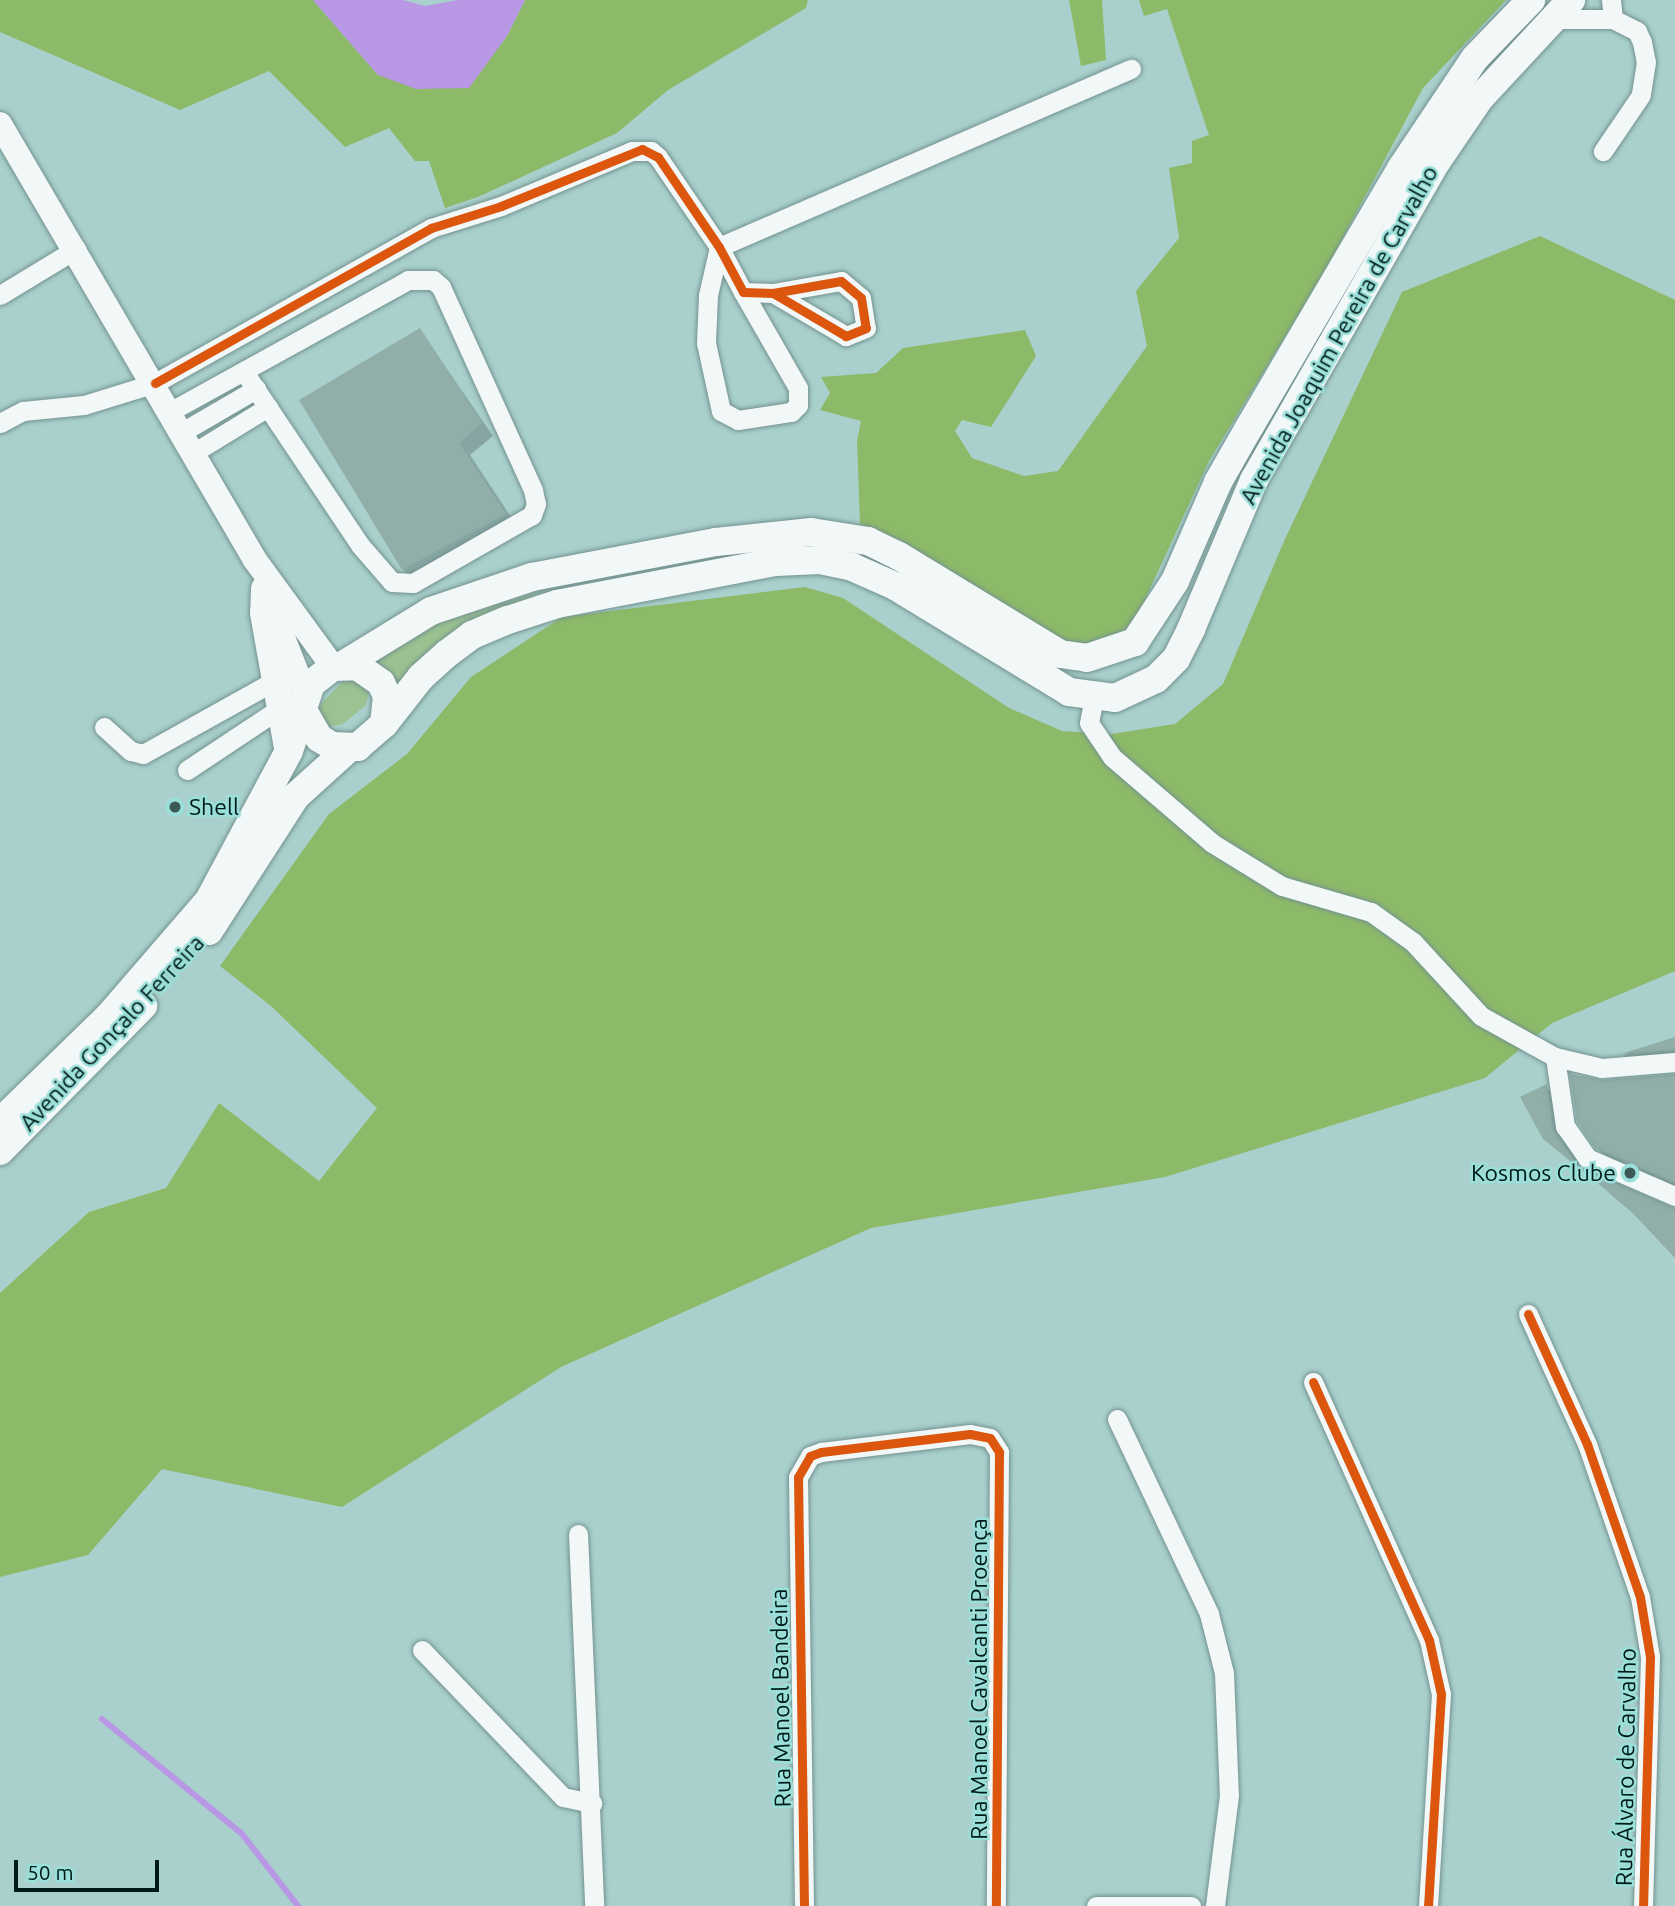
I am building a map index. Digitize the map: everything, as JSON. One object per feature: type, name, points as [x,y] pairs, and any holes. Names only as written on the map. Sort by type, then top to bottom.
[{"type":"highway","name":"Avenida Joaquim Pereira de Carvalho","points":[[338,666],[431,611],[532,577],[716,542],[811,532],[867,541],[899,556],[1060,654],[1087,658],[1135,642],[1175,581],[1218,482],[1402,167],[1467,68],[1531,0]]},
{"type":"highway","name":"Avenida Joaquim Pereira de Carvalho","points":[[384,724],[439,661],[472,635],[496,625],[557,604],[776,562],[820,560],[852,567],[895,586],[1041,678],[1069,692],[1094,697],[1133,693],[1156,680],[1176,659],[1254,480],[1437,161],[1480,98],[1562,9]]},
{"type":"highway","points":[[264,589],[264,613],[278,679],[319,738],[348,749],[368,743],[384,724],[387,696],[381,683],[364,670],[338,666],[320,674],[297,705]]},
{"type":"highway","name":"Avenida Gonçalo Ferreira","points":[[0,1122],[109,1016],[209,900],[289,751],[297,705]]},
{"type":"highway","name":"Avenida Gonçalo Ferreira","points":[[0,1151],[114,1039],[185,960],[242,885],[296,796],[348,749]]},
{"type":"main road","points":[[0,124],[155,383],[255,560],[338,666]]},
{"type":"main road","points":[[255,560],[297,705]]},
{"type":"street","points":[[1562,9],[1612,10],[1637,31],[1645,76],[1641,95],[1603,151]]},
{"type":"street","points":[[719,247],[1131,69]]},
{"type":"street","points":[[0,423],[23,411],[84,405],[155,383],[431,228],[501,206],[632,151],[651,151],[658,157],[719,247],[798,388],[798,405],[791,412],[738,420],[721,411],[706,343],[708,295],[719,247]]},
{"type":"street","points":[[0,295],[76,248]]},
{"type":"street","points":[[182,432],[251,381],[408,280],[433,280],[441,287],[533,490],[536,504],[532,515],[413,583],[392,582],[360,545],[251,381]]},
{"type":"street","points":[[743,292],[773,293]]},
{"type":"street","points":[[182,432],[268,407]]},
{"type":"street","points":[[104,726],[131,751],[143,754],[278,679]]},
{"type":"street","points":[[1094,697],[1089,723],[1112,757],[1212,843],[1282,886],[1371,912],[1413,942],[1481,1016],[1555,1057],[1602,1068],[1675,1062]]},
{"type":"street","points":[[187,770],[297,705]]},
{"type":"street","points":[[1555,1057],[1565,1126],[1587,1158],[1675,1196]]},
{"type":"street","name":"Rua Álvaro de Carvalho","points":[[1528,1314],[1587,1444],[1640,1597],[1650,1657],[1643,1906]]},
{"type":"street","points":[[1313,1382],[1429,1640],[1441,1694],[1428,1906]]},
{"type":"street","points":[[1117,1419],[1209,1614],[1224,1673],[1229,1795],[1215,1906]]},
{"type":"street","name":"Rua Manoel Bandeira","points":[[804,1906],[796,1490],[803,1465],[821,1452],[970,1434],[990,1438],[999,1451]]},
{"type":"street","name":"Rua Manoel Cavalcanti Proença","points":[[996,1906],[999,1451]]},
{"type":"street","points":[[578,1534],[592,1803],[594,1906]]},
{"type":"street","points":[[422,1650],[563,1797],[592,1803]]},
{"type":"street","points":[[1096,1906],[1191,1906]]},
{"type":"green space","points":[[0,0],[313,0],[378,75],[468,88],[507,36],[525,0],[808,0],[806,8],[668,90],[617,133],[478,197],[445,208],[429,161],[415,161],[389,128],[345,147],[269,71],[180,110],[0,32]]},
{"type":"green space","points":[[1069,0],[1102,0],[1106,60],[1081,66]]},
{"type":"green space","points":[[1139,0],[1506,0],[1423,88],[1324,273],[1209,461],[1141,608],[1126,629],[1098,642],[1076,645],[1049,635],[892,537],[860,524],[857,441],[861,421],[820,410],[830,393],[821,377],[876,373],[903,348],[1025,330],[1036,356],[991,427],[962,420],[955,431],[972,458],[1024,476],[1058,471],[1147,346],[1136,291],[1179,238],[1169,168],[1192,163],[1192,141],[1209,135],[1167,9],[1144,16]]},
{"type":"green space","points":[[1540,236],[1675,300],[1675,971],[1552,1023],[1485,1078],[1165,1177],[871,1228],[561,1367],[342,1507],[162,1469],[88,1555],[0,1577],[0,1293],[89,1212],[166,1188],[219,1103],[319,1181],[377,1108],[271,1006],[220,966],[329,814],[407,754],[471,677],[562,617],[805,587],[843,598],[1009,708],[1062,731],[1111,734],[1175,724],[1223,684],[1285,539],[1402,292]]},
{"type":"green space","points":[[551,588],[466,623],[394,691],[374,660],[436,623]]},
{"type":"green space","points":[[356,678],[369,692],[366,705],[343,724],[326,727],[317,713],[322,703],[344,680]]},
{"type":"shaded area","points":[[313,0],[403,0],[425,6],[458,0],[525,0],[507,36],[469,88],[416,89],[378,75]]},
{"type":"building","points":[[420,328],[482,423],[459,443],[506,514],[402,570],[299,400]]},
{"type":"building","points":[[1675,1037],[1675,1050],[1621,1054]]},
{"type":"building","points":[[1570,1074],[1603,1080],[1675,1074],[1675,1183],[1595,1148],[1577,1121]]},
{"type":"building","points":[[1547,1084],[1553,1128],[1577,1165],[1675,1208],[1675,1258],[1627,1207],[1543,1139],[1520,1097]]},
{"type":"waterway","points":[[102,1719],[242,1834],[298,1906]]},
{"type":"cycle path","points":[[155,383],[431,228],[501,206],[642,149],[658,157],[719,247],[743,292],[773,293],[841,281],[861,298],[866,328],[846,336],[773,293]]},
{"type":"cycle path","points":[[1528,1314],[1587,1444],[1640,1597],[1650,1657],[1643,1906]]},
{"type":"cycle path","points":[[1313,1382],[1429,1640],[1441,1694],[1428,1906]]},
{"type":"cycle path","points":[[804,1906],[798,1477],[810,1456],[821,1452],[970,1434],[990,1438],[999,1452],[996,1906]]},
{"type":"place","name":"Shell","points":[[175,807]]},
{"type":"place","name":"Kosmos Clube","points":[[1630,1173]]}]
